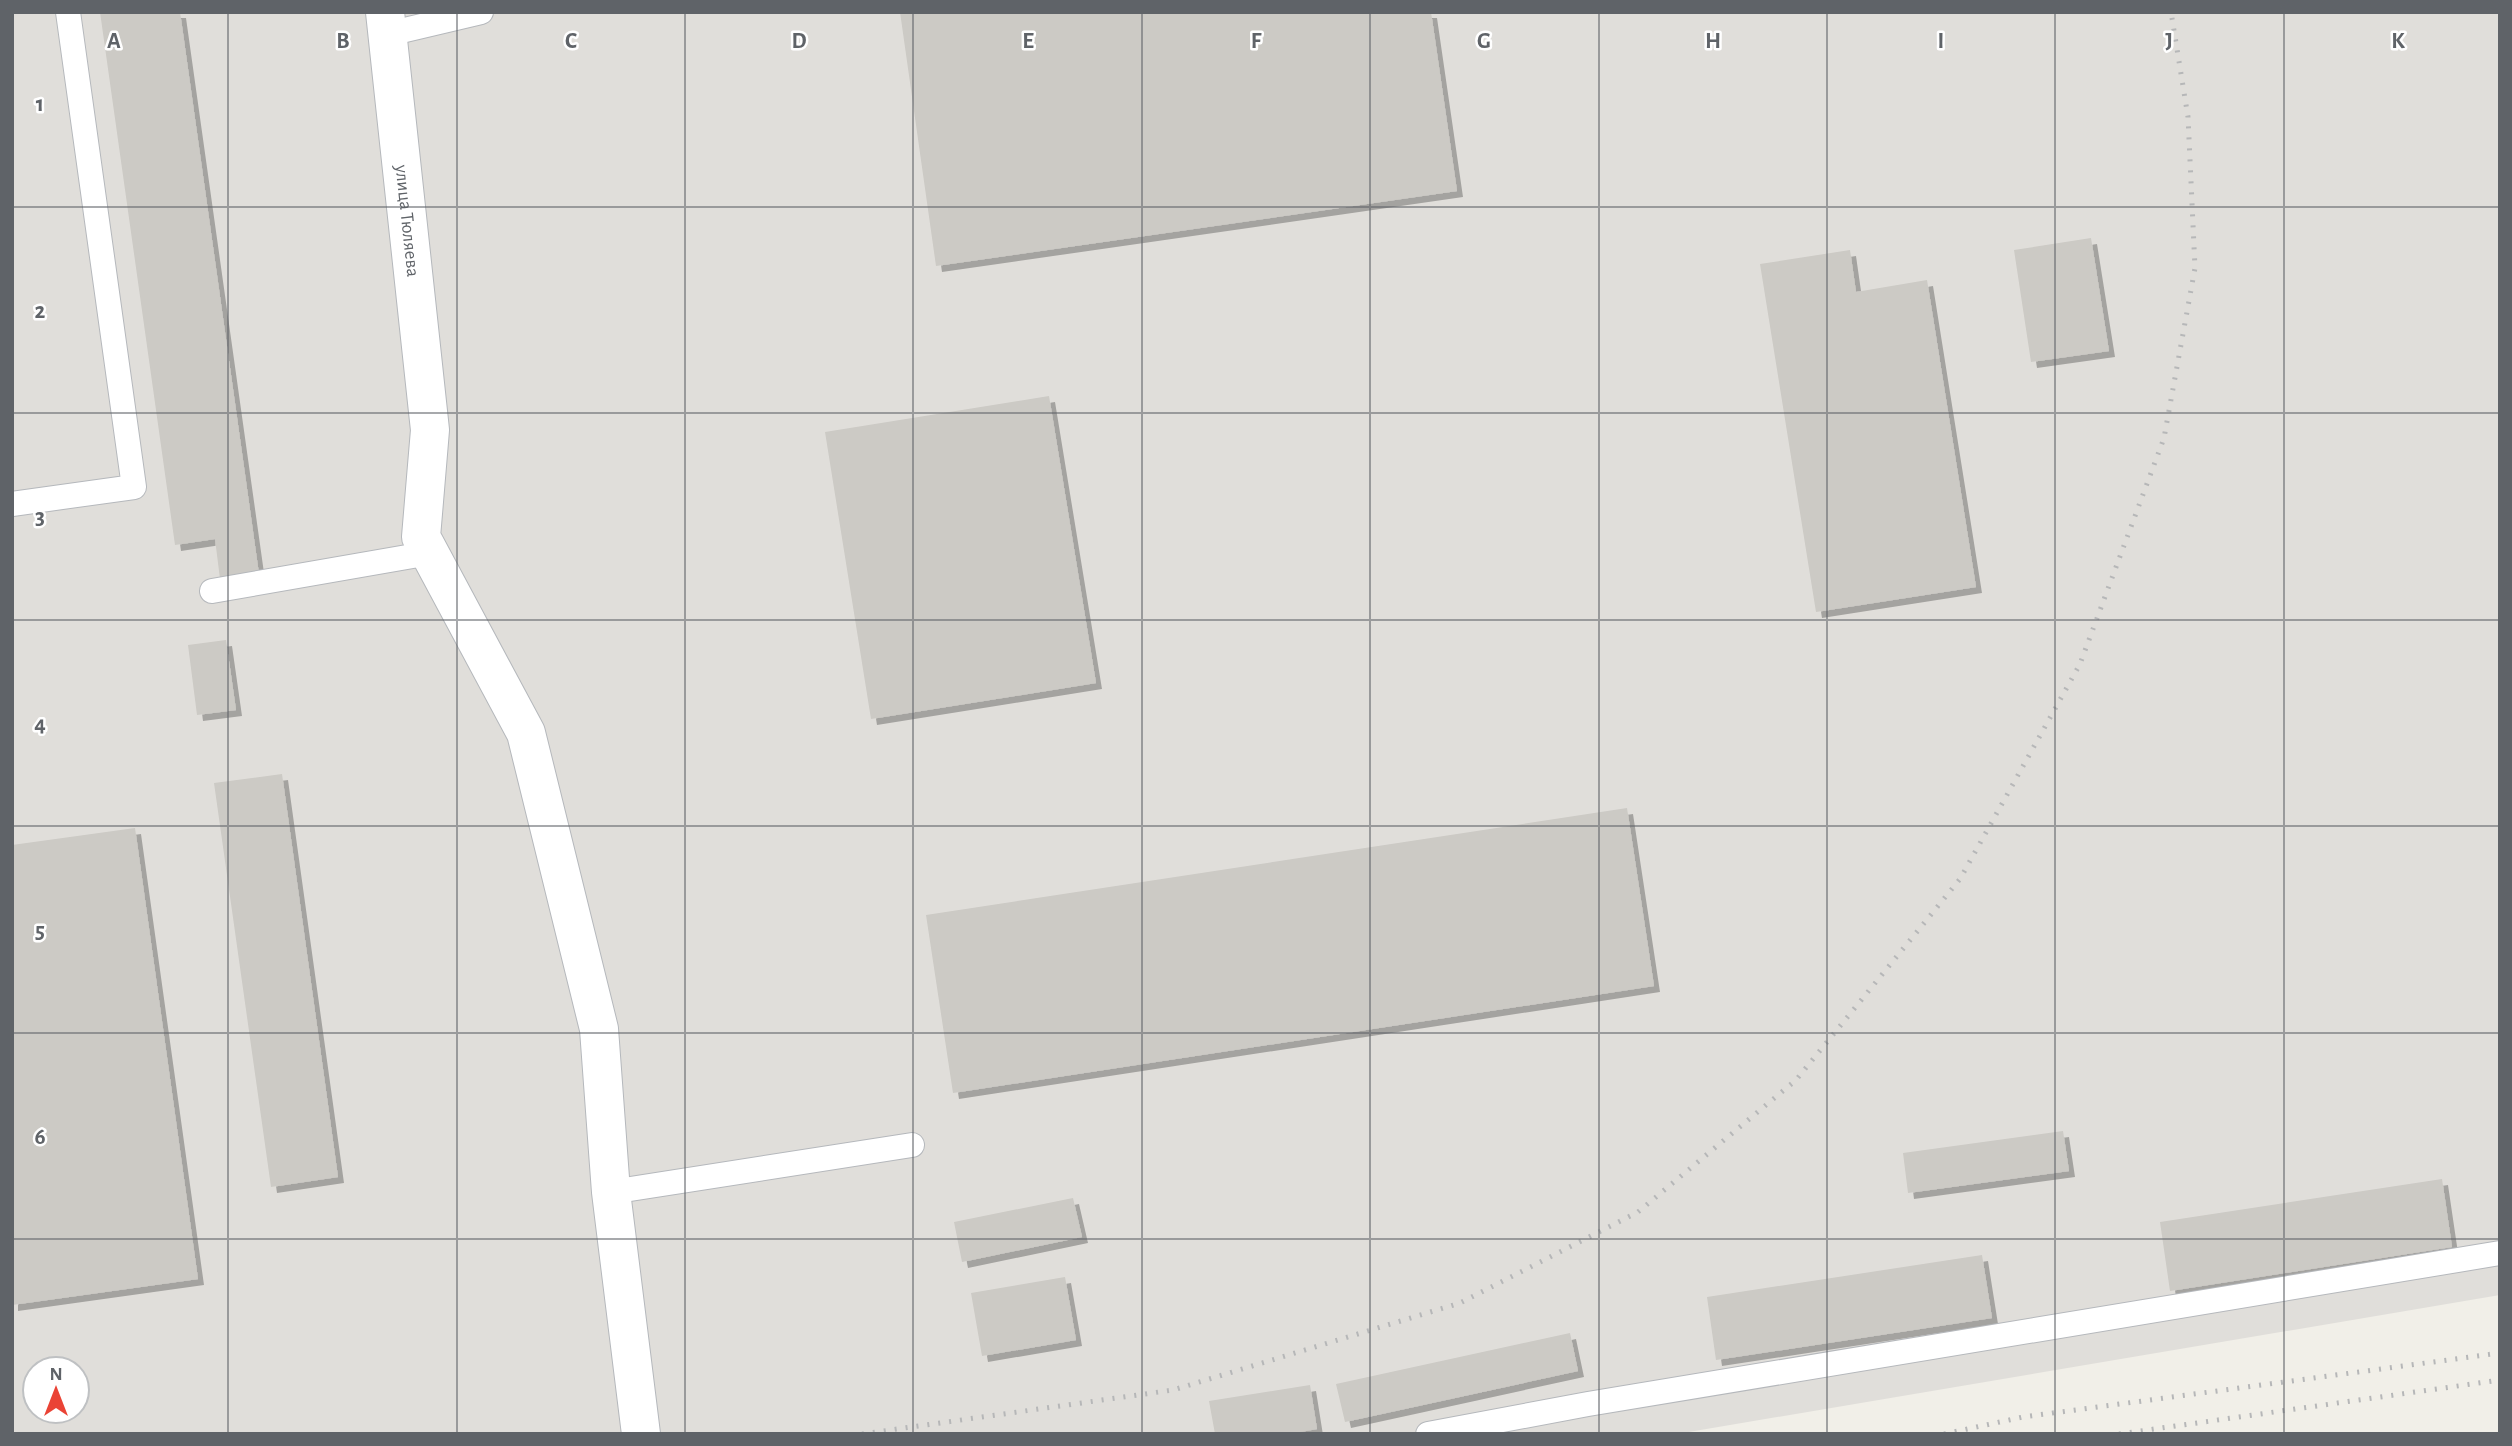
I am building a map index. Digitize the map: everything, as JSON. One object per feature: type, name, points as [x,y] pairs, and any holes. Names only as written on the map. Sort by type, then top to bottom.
[{"type":"street","name":"улица Тюляева","points":[[387,23],[430,430],[421,537],[526,733],[599,1029],[611,1192],[641,1434]]},
{"type":"lane","points":[[12,504],[134,487],[68,12]]},
{"type":"lane","points":[[387,23],[481,12]]},
{"type":"lane","points":[[212,591],[430,553]]},
{"type":"lane","points":[[611,1192],[912,1144]]},
{"type":"lane","points":[[1427,1434],[1588,1404],[2500,1252]]},
{"type":"shaded area","points":[[12,12],[2500,12],[2500,1295],[1677,1434],[12,1434]]},
{"type":"building","points":[[100,12],[180,12],[259,574],[220,579],[215,539],[175,545]]},
{"type":"building","points":[[900,12],[1431,12],[1457,191],[936,266]]},
{"type":"building","points":[[2091,238],[2109,351],[2031,362],[2014,250]]},
{"type":"building","points":[[1850,250],[1856,292],[1927,280],[1976,587],[1816,612],[1760,264]]},
{"type":"building","points":[[1049,396],[1096,683],[871,719],[825,432]]},
{"type":"building","points":[[226,640],[236,710],[197,715],[188,645]]},
{"type":"building","points":[[282,774],[338,1177],[271,1187],[214,783]]},
{"type":"building","points":[[1627,808],[1654,986],[953,1093],[926,915]]},
{"type":"building","points":[[135,828],[198,1279],[12,1305],[12,845]]},
{"type":"building","points":[[2063,1131],[2069,1171],[1908,1193],[1903,1153]]},
{"type":"building","points":[[2442,1179],[2452,1247],[2170,1291],[2160,1222]]},
{"type":"building","points":[[1073,1198],[1082,1237],[962,1262],[954,1222]]},
{"type":"building","points":[[1982,1255],[1992,1318],[1716,1360],[1707,1297]]},
{"type":"building","points":[[1065,1277],[1076,1340],[982,1356],[971,1293]]},
{"type":"building","points":[[1570,1333],[1578,1371],[1345,1422],[1336,1384]]},
{"type":"building","points":[[1310,1385],[1317,1429],[1289,1434],[1215,1434],[1209,1401]]},
{"type":"railway","points":[[862,1434],[1173,1390],[1460,1303],[1638,1212],[1796,1080],[1960,879],[2080,664],[2164,438],[2195,268],[2188,117],[2171,12]]},
{"type":"railway","points":[[1944,1434],[2023,1417],[2500,1353]]},
{"type":"railway","points":[[2119,1434],[2500,1380]]}]
